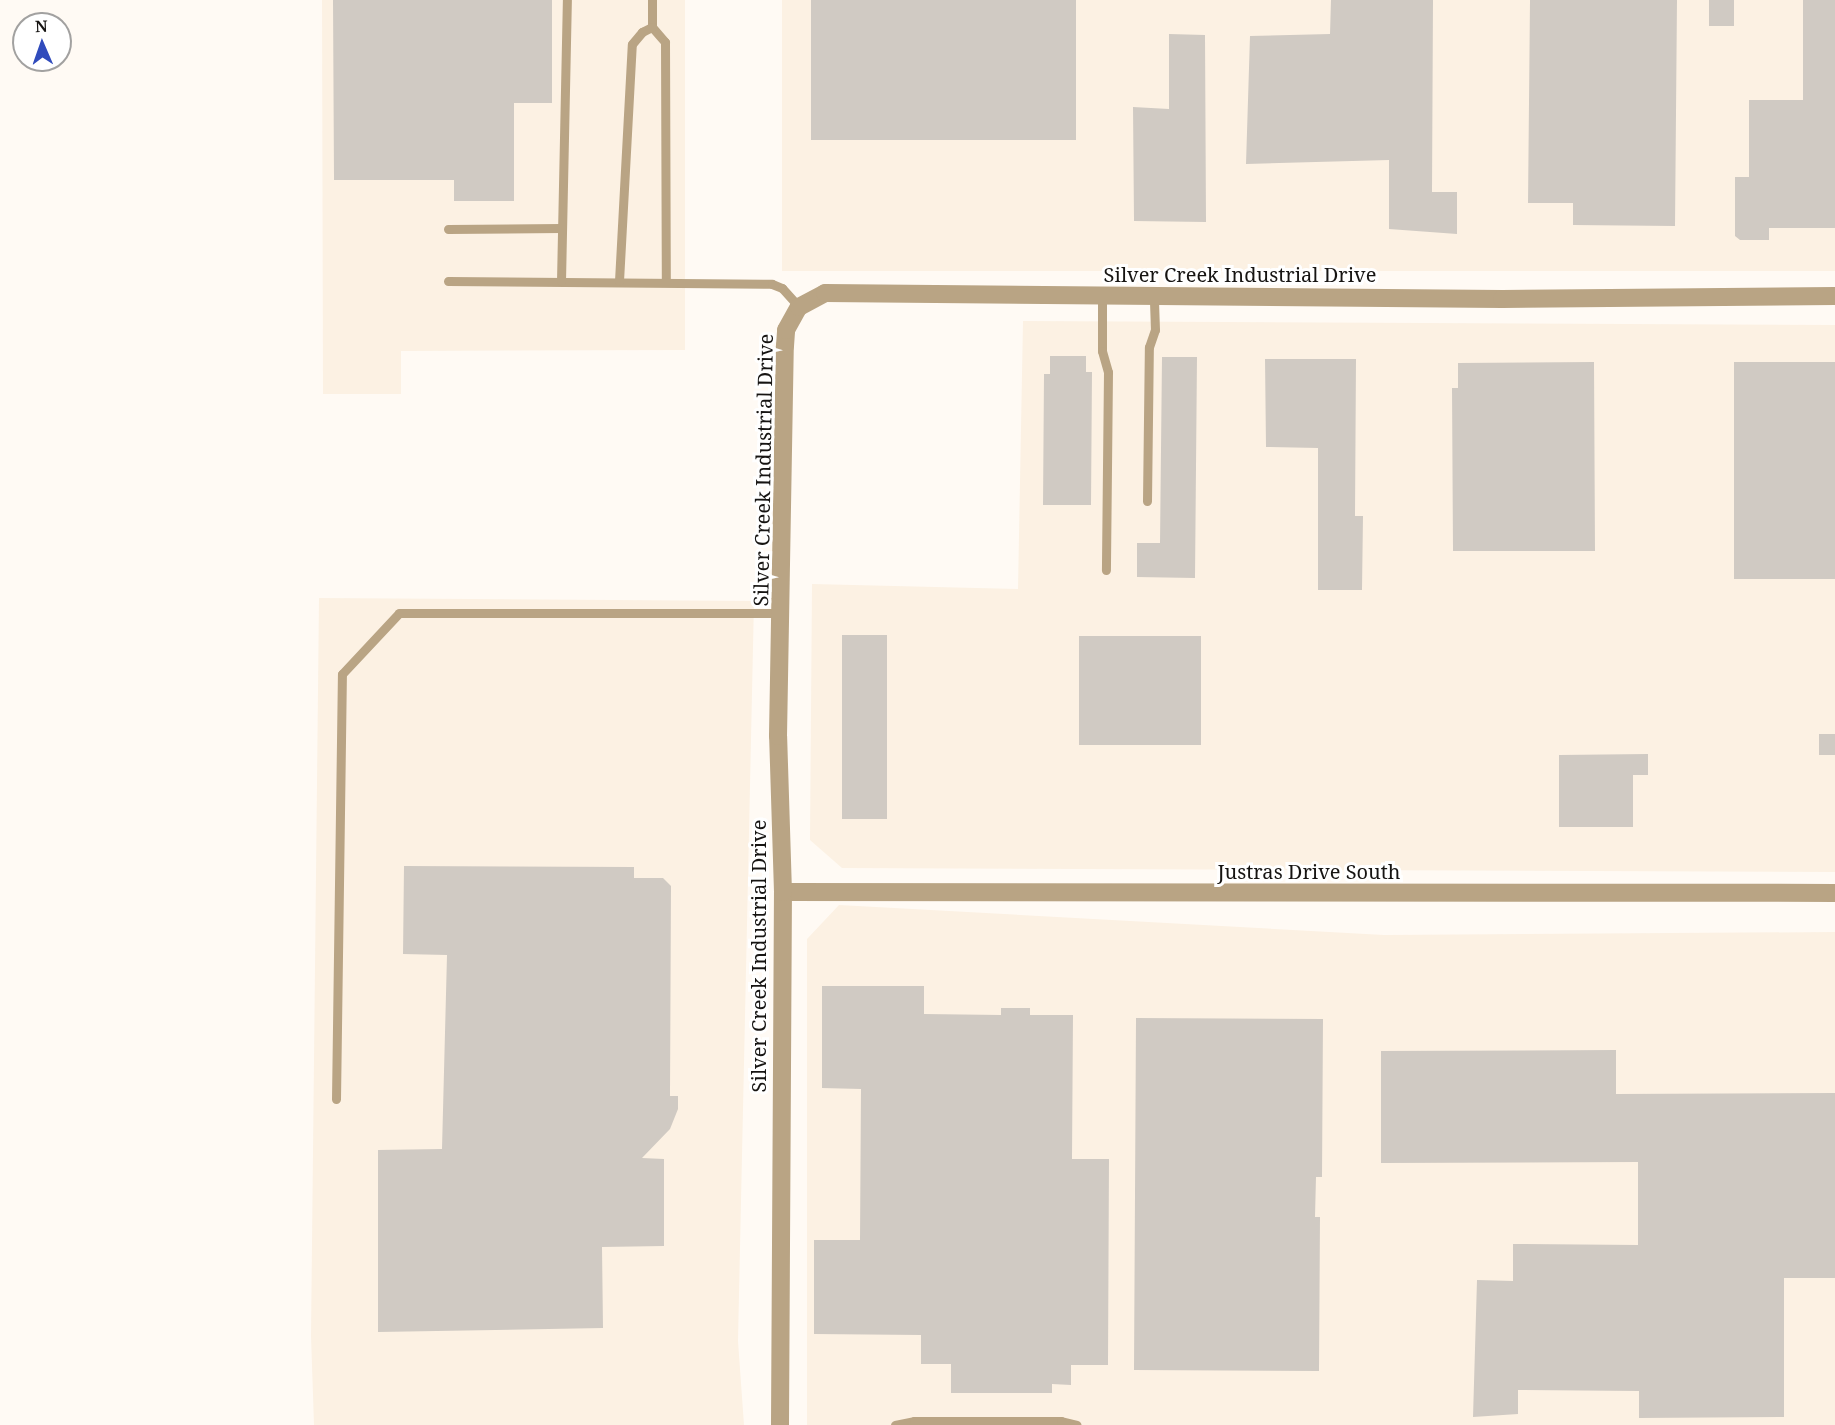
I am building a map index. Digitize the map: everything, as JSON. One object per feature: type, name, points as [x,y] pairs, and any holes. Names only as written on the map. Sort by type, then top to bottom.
[{"type":"street","name":"Silver Creek Industrial Drive","points":[[780,1425],[783,892],[778,736],[785,346],[786,330],[799,307],[825,293],[1102,296],[1835,296]]},
{"type":"street","name":"Justras Drive South","points":[[783,892],[1835,893]]},
{"type":"lane","points":[[561,281],[567,0]]},
{"type":"lane","points":[[652,0],[652,27],[665,42],[666,281]]},
{"type":"lane","points":[[619,281],[632,44],[642,32],[652,27]]},
{"type":"lane","points":[[448,229],[561,228]]},
{"type":"lane","points":[[448,281],[666,281],[771,284],[782,288],[799,307]]},
{"type":"lane","points":[[1102,296],[1102,351],[1108,372],[1106,570]]},
{"type":"lane","points":[[1147,501],[1149,346],[1155,330],[1154,296]]},
{"type":"lane","points":[[336,1099],[342,674],[399,613],[782,613]]},
{"type":"lane","points":[[895,1425],[914,1421],[1061,1421],[1077,1425]]},
{"type":"shaded area","points":[[322,0],[685,0],[685,350],[401,351],[401,394],[323,394]]},
{"type":"shaded area","points":[[782,0],[1835,0],[1835,271],[782,271]]},
{"type":"shaded area","points":[[1023,321],[1835,325],[1835,872],[842,868],[810,840],[812,584],[1018,589]]},
{"type":"shaded area","points":[[319,598],[754,601],[738,1341],[744,1425],[314,1425],[311,1336]]},
{"type":"shaded area","points":[[839,905],[1384,935],[1835,932],[1835,1425],[807,1425],[807,939]]},
{"type":"building","points":[[333,0],[552,0],[552,103],[514,103],[514,201],[454,201],[454,180],[334,180]]},
{"type":"building","points":[[811,0],[1076,0],[1076,140],[811,140]]},
{"type":"building","points":[[1331,0],[1433,0],[1432,192],[1457,192],[1457,234],[1389,229],[1389,160],[1246,164],[1250,36],[1330,34]]},
{"type":"building","points":[[1530,0],[1677,0],[1675,226],[1573,225],[1573,203],[1528,203]]},
{"type":"building","points":[[1709,0],[1734,0],[1734,26],[1709,26]]},
{"type":"building","points":[[1803,0],[1835,0],[1835,228],[1769,228],[1769,240],[1740,240],[1735,236],[1735,177],[1749,177],[1749,100],[1803,100]]},
{"type":"building","points":[[1169,34],[1205,35],[1206,222],[1134,221],[1133,107],[1169,109]]},
{"type":"building","points":[[1050,356],[1086,356],[1086,372],[1092,372],[1091,505],[1043,505],[1044,374],[1050,374]]},
{"type":"building","points":[[1162,357],[1197,357],[1195,578],[1137,577],[1137,543],[1160,543]]},
{"type":"building","points":[[1265,359],[1356,359],[1355,516],[1363,516],[1362,590],[1318,590],[1318,448],[1266,447]]},
{"type":"building","points":[[1594,362],[1595,551],[1453,551],[1452,388],[1458,388],[1458,363]]},
{"type":"building","points":[[1734,362],[1835,362],[1835,579],[1734,579]]},
{"type":"building","points":[[842,635],[887,635],[887,819],[842,819]]},
{"type":"building","points":[[1079,636],[1201,636],[1201,745],[1079,745]]},
{"type":"building","points":[[1819,734],[1835,734],[1835,755],[1819,755]]},
{"type":"building","points":[[1648,754],[1648,775],[1633,775],[1633,827],[1559,827],[1559,755]]},
{"type":"building","points":[[404,866],[634,867],[634,878],[663,878],[671,886],[670,1096],[678,1096],[678,1109],[670,1129],[642,1158],[664,1159],[664,1246],[602,1247],[603,1328],[378,1332],[378,1150],[442,1149],[447,955],[403,954]]},
{"type":"building","points":[[822,986],[924,986],[924,1014],[1001,1015],[1001,1008],[1030,1008],[1030,1015],[1073,1015],[1072,1159],[1109,1159],[1108,1365],[1071,1365],[1071,1385],[1052,1384],[1052,1393],[951,1393],[951,1364],[921,1364],[921,1335],[814,1334],[814,1240],[860,1240],[861,1089],[822,1088]]},
{"type":"building","points":[[1136,1018],[1323,1019],[1322,1177],[1316,1177],[1315,1217],[1320,1217],[1319,1371],[1134,1370]]},
{"type":"building","points":[[1616,1050],[1616,1094],[1835,1093],[1835,1278],[1784,1278],[1784,1417],[1639,1418],[1639,1391],[1518,1390],[1518,1414],[1473,1417],[1477,1280],[1513,1281],[1513,1244],[1638,1245],[1638,1162],[1381,1163],[1381,1051]]}]
